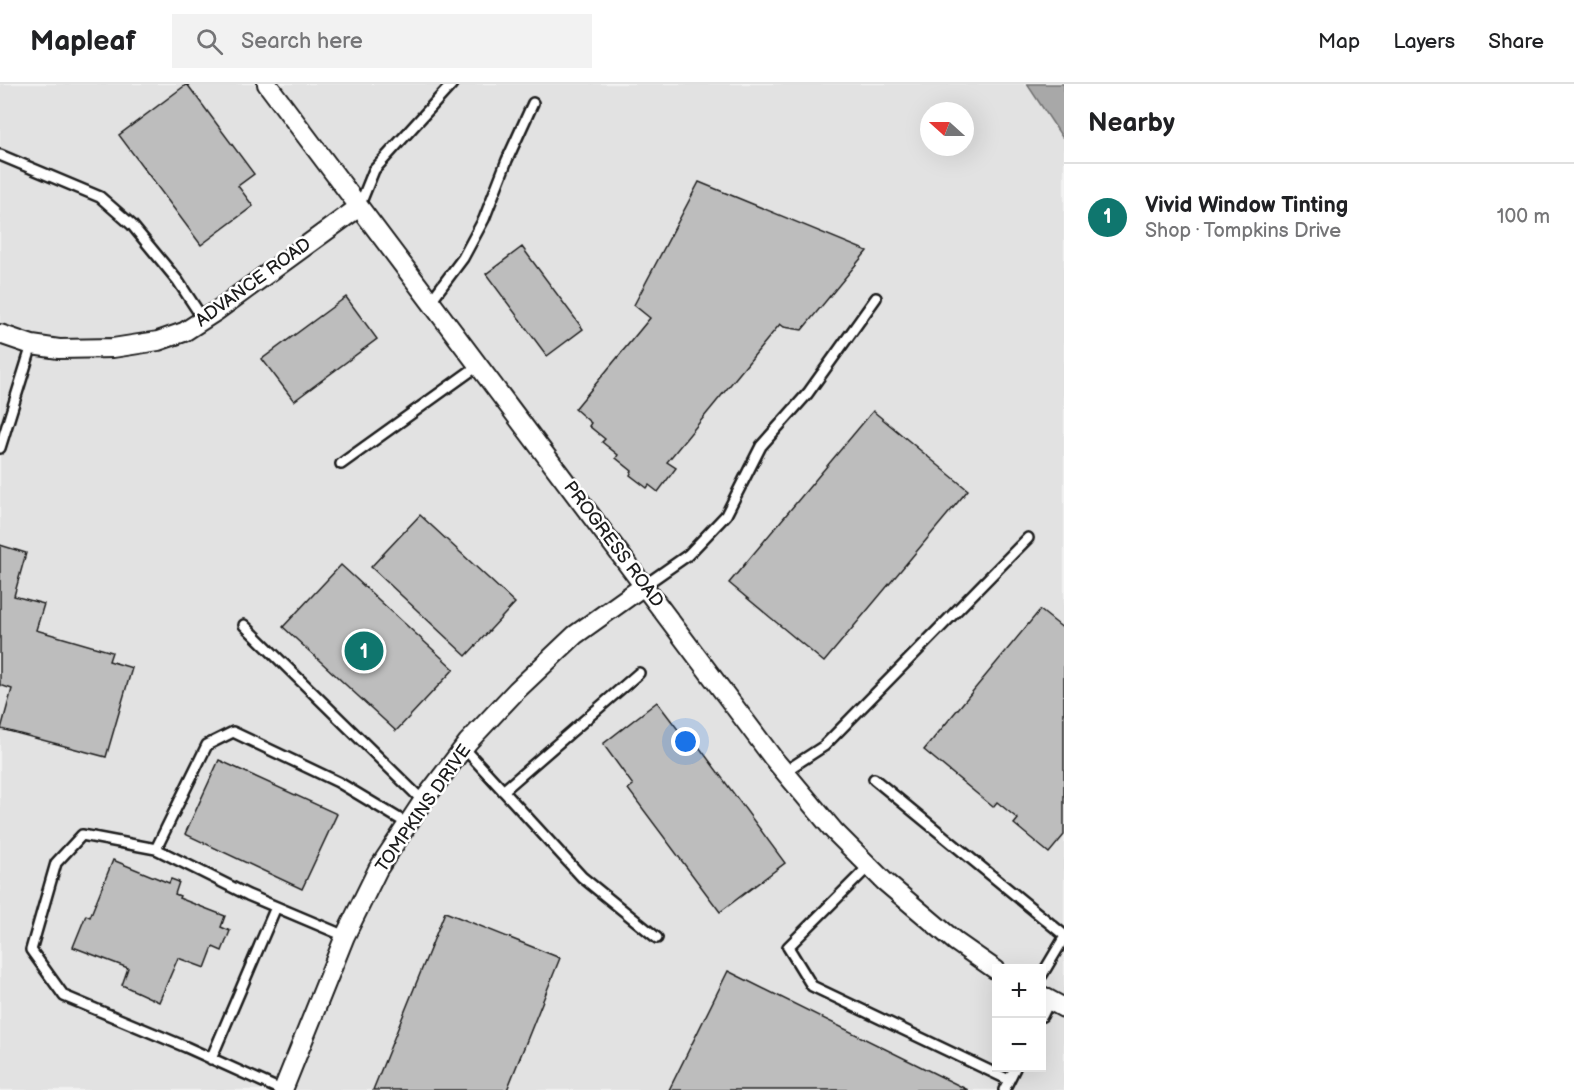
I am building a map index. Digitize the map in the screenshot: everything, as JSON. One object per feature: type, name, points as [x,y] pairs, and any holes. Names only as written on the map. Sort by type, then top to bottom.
[{"type":"street","name":"PROGRESS ROAD","points":[[267,84],[784,772],[834,831],[869,866],[956,942],[992,967]]},
{"type":"street","name":"ADVANCE ROAD","points":[[0,334],[32,345],[59,349],[113,348],[158,341],[184,332],[359,207]]},
{"type":"street","name":"TOMPKINS DRIVE","points":[[282,1090],[345,936],[378,869],[423,801],[464,748],[517,690],[575,635],[645,585]]},
{"type":"lane","points":[[359,207],[374,170],[452,84]]},
{"type":"lane","points":[[430,302],[463,258],[484,219],[533,103]]},
{"type":"lane","points":[[0,155],[100,197],[132,225],[178,281],[203,319]]},
{"type":"lane","points":[[645,585],[688,555],[726,515],[761,446],[808,393],[876,298]]},
{"type":"lane","points":[[0,448],[32,345]]},
{"type":"lane","points":[[340,464],[478,365]]},
{"type":"lane","points":[[784,772],[824,746],[1028,538]]},
{"type":"lane","points":[[244,625],[423,801]]},
{"type":"lane","points":[[503,791],[639,673]]},
{"type":"lane","points":[[156,849],[207,745],[233,732],[338,782],[408,824]]},
{"type":"lane","points":[[464,748],[582,877],[657,938]]},
{"type":"lane","points":[[874,779],[1064,937],[1046,967]]},
{"type":"lane","points":[[282,1090],[64,996],[31,950],[56,863],[82,835],[156,849],[248,895],[345,936]]},
{"type":"lane","points":[[869,866],[788,947],[812,986],[1009,1080]]},
{"type":"lane","points":[[211,1059],[276,907]]},
{"type":"lane","points":[[1004,1090],[1014,1072]]},
{"type":"shaded area","points":[[0,84],[1064,84],[1064,1090],[0,1090]]},
{"type":"shaded area","points":[[1027,84],[1064,84],[1064,137],[1062,137]]},
{"type":"building","points":[[187,84],[254,174],[238,186],[253,206],[201,245],[119,135]]},
{"type":"building","points":[[699,182],[867,251],[802,330],[784,327],[780,324],[667,462],[676,468],[658,492],[649,485],[647,488],[630,475],[632,471],[616,458],[618,455],[602,442],[605,439],[589,426],[591,423],[575,409],[650,318],[634,305]]},
{"type":"building","points":[[522,247],[583,329],[547,356],[486,274]]},
{"type":"building","points":[[346,297],[377,339],[294,401],[262,359]]},
{"type":"building","points":[[873,411],[968,490],[824,662],[729,583]]},
{"type":"building","points":[[420,515],[515,603],[466,656],[371,567]]},
{"type":"building","points":[[0,545],[26,553],[14,596],[44,604],[36,630],[112,652],[109,661],[132,668],[106,757],[1,729],[12,689],[0,685]]},
{"type":"building","points":[[341,565],[454,669],[396,731],[283,627]]},
{"type":"building","points":[[1040,610],[1064,629],[1064,835],[1049,853],[1014,824],[1018,819],[997,802],[993,807],[924,750]]},
{"type":"building","points":[[657,702],[689,744],[694,740],[785,863],[720,912],[628,789],[633,785],[603,744]]},
{"type":"building","points":[[219,760],[337,814],[302,889],[185,834]]},
{"type":"building","points":[[113,860],[169,883],[171,879],[179,882],[175,894],[180,896],[179,898],[225,916],[221,927],[230,931],[222,951],[213,947],[205,968],[178,958],[159,1002],[122,985],[128,968],[73,947],[86,915],[90,917]]},
{"type":"building","points":[[445,912],[560,958],[507,1090],[373,1090]]},
{"type":"building","points":[[728,971],[968,1090],[669,1090]]},
{"type":"place","name":"Vivid Window Tinting","points":[[364,651]]}]
